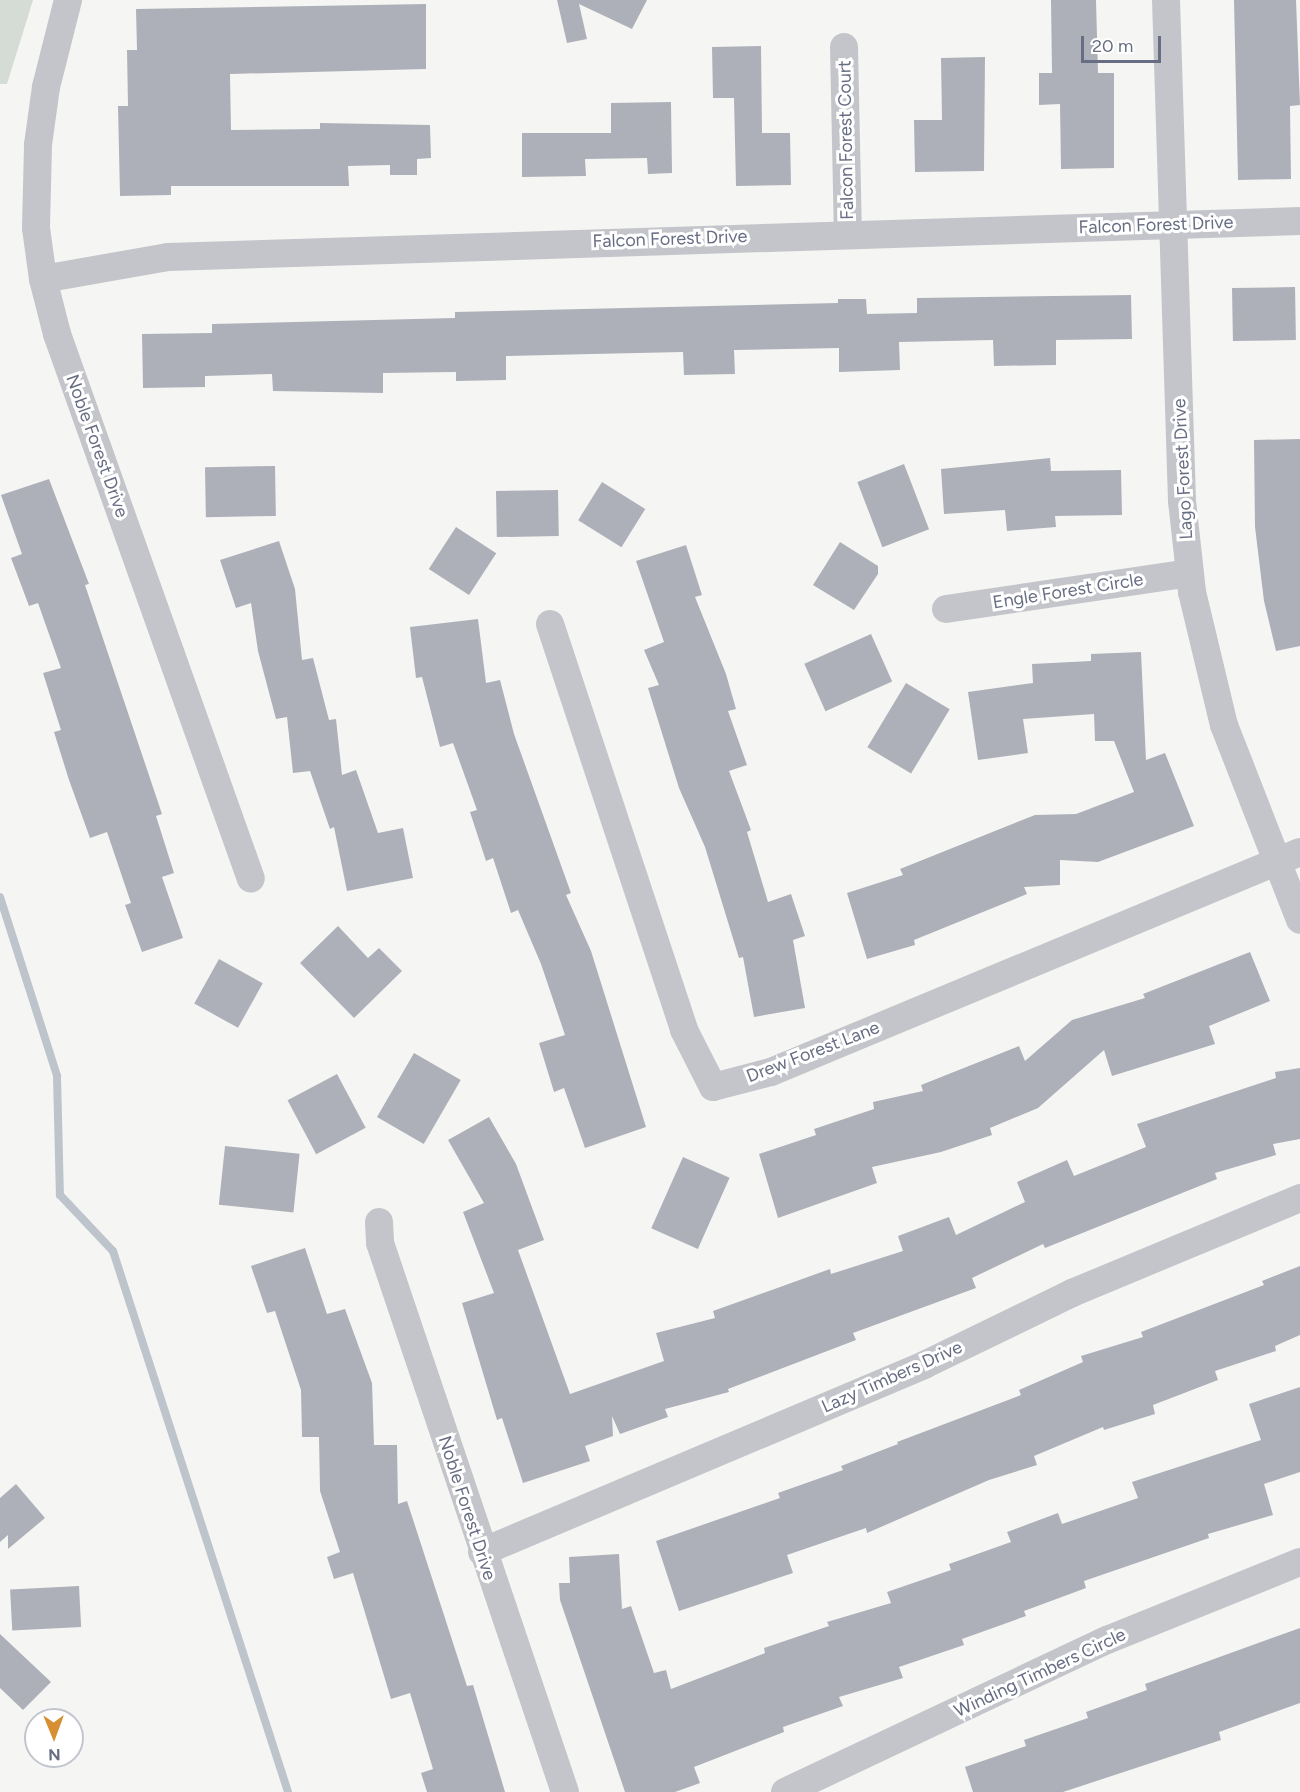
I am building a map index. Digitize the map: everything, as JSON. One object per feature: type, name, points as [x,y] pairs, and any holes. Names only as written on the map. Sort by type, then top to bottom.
[{"type":"street","name":"Noble Forest Drive","points":[[68,0],[46,87],[38,146],[36,228],[42,279],[57,334],[251,879]]},
{"type":"street","name":"Lago Forest Drive","points":[[1166,0],[1182,501],[1189,573],[1208,669],[1224,725],[1288,858],[1300,920]]},
{"type":"street","name":"Falcon Forest Court","points":[[844,46],[848,233]]},
{"type":"street","name":"Falcon Forest Drive","points":[[42,279],[168,257],[848,233],[1300,221]]},
{"type":"street","name":"Engle Forest Circle","points":[[946,609],[1189,573]]},
{"type":"street","name":"Drew Forest Lane","points":[[550,624],[684,1030],[713,1087],[771,1072],[1288,858]]},
{"type":"street","name":"Lazy Timbers Drive","points":[[482,1552],[924,1365],[1072,1293],[1300,1198]]},
{"type":"street","name":"Noble Forest Drive","points":[[379,1222],[380,1243],[482,1552],[565,1792]]},
{"type":"street","name":"Winding Timbers Circle","points":[[784,1792],[1107,1640],[1300,1562]]},
{"type":"shaded area","points":[[0,0],[33,0],[7,84],[0,84]]},
{"type":"building","points":[[557,0],[647,0],[632,29],[579,4],[587,39],[567,43]]},
{"type":"building","points":[[1051,0],[1096,0],[1098,73],[1114,73],[1114,168],[1061,169],[1060,104],[1039,105],[1039,73],[1052,73]]},
{"type":"building","points":[[1234,0],[1296,0],[1300,105],[1290,106],[1291,179],[1238,180]]},
{"type":"building","points":[[426,4],[426,69],[230,74],[231,130],[320,129],[320,123],[430,125],[431,158],[417,159],[417,175],[390,175],[390,165],[348,166],[349,186],[171,186],[171,195],[120,196],[118,106],[128,106],[127,50],[137,50],[136,9]]},
{"type":"building","points":[[761,46],[762,133],[790,133],[791,185],[736,186],[734,98],[713,98],[712,47]]},
{"type":"building","points":[[985,57],[984,171],[915,172],[914,120],[942,120],[941,58]]},
{"type":"building","points":[[671,102],[672,173],[648,174],[647,158],[585,159],[586,176],[522,177],[522,133],[611,133],[611,103]]},
{"type":"building","points":[[1295,287],[1296,340],[1233,341],[1232,288]]},
{"type":"building","points":[[1131,295],[1132,339],[1056,340],[1056,365],[994,366],[993,340],[899,342],[900,370],[839,372],[839,348],[734,350],[735,374],[684,375],[683,352],[506,356],[506,380],[456,381],[456,372],[383,373],[383,393],[273,391],[272,374],[205,376],[205,387],[143,388],[142,334],[212,333],[212,324],[455,318],[455,312],[838,303],[838,299],[866,299],[867,314],[917,313],[917,298]]},
{"type":"building","points":[[1300,439],[1300,646],[1276,651],[1264,601],[1255,527],[1254,440]]},
{"type":"building","points":[[1050,458],[1051,471],[1121,470],[1122,515],[1055,516],[1056,527],[1007,531],[1005,510],[944,514],[941,469]]},
{"type":"building","points":[[904,464],[929,529],[882,547],[857,482]]},
{"type":"building","points":[[275,466],[276,516],[206,517],[205,467]]},
{"type":"building","points":[[49,479],[89,584],[85,585],[162,814],[156,816],[174,873],[162,877],[183,938],[142,952],[125,905],[131,903],[107,832],[90,838],[69,780],[54,732],[61,730],[43,673],[61,668],[38,603],[29,606],[11,558],[22,554],[1,495]]},
{"type":"building","points":[[602,482],[645,509],[621,547],[578,520]]},
{"type":"building","points":[[558,490],[559,536],[497,537],[496,491]]},
{"type":"building","points":[[456,527],[496,553],[469,595],[429,569]]},
{"type":"building","points":[[279,541],[295,589],[302,660],[313,658],[329,720],[336,719],[342,775],[356,770],[378,833],[403,828],[413,878],[347,891],[334,827],[330,829],[310,771],[293,773],[287,717],[276,719],[258,651],[251,603],[236,608],[220,560]]},
{"type":"building","points":[[840,542],[878,566],[878,574],[854,610],[813,585]]},
{"type":"building","points":[[686,545],[702,595],[695,597],[726,674],[736,709],[728,711],[747,765],[729,771],[751,830],[747,832],[768,902],[791,894],[805,936],[793,940],[805,1008],[754,1017],[743,957],[739,958],[705,847],[679,788],[648,688],[659,685],[644,650],[664,642],[636,561]]},
{"type":"building","points":[[478,619],[486,683],[500,680],[514,734],[571,893],[566,895],[591,951],[646,1127],[585,1148],[564,1088],[554,1092],[539,1043],[565,1035],[541,964],[518,910],[511,913],[493,858],[486,861],[470,812],[477,810],[453,743],[440,747],[422,677],[416,678],[410,627]]},
{"type":"building","points":[[871,634],[892,682],[825,711],[804,664]]},
{"type":"building","points":[[1141,652],[1146,760],[1165,753],[1194,826],[1098,862],[1060,860],[1060,885],[1024,887],[1027,894],[914,940],[915,945],[867,959],[847,893],[903,875],[900,869],[1035,815],[1076,814],[1134,792],[1114,741],[1095,741],[1094,714],[1023,719],[1028,753],[978,760],[968,692],[1033,683],[1032,664],[1091,661],[1091,654]]},
{"type":"building","points":[[906,683],[950,709],[911,774],[867,747]]},
{"type":"building","points":[[338,926],[368,958],[379,948],[402,971],[354,1018],[300,963]]},
{"type":"building","points":[[1250,952],[1270,1001],[1209,1026],[1215,1044],[1112,1076],[1104,1050],[1038,1108],[990,1128],[992,1135],[941,1152],[872,1167],[877,1183],[778,1218],[759,1154],[816,1135],[814,1129],[874,1109],[873,1102],[923,1091],[921,1085],[1019,1046],[1025,1061],[1072,1020],[1145,998],[1143,994]]},
{"type":"building","points":[[219,959],[263,983],[238,1028],[194,1004]]},
{"type":"building","points":[[414,1053],[461,1080],[424,1144],[377,1117]]},
{"type":"building","points":[[1300,1068],[1300,1139],[1273,1144],[1276,1155],[1215,1173],[1217,1179],[1045,1248],[1043,1244],[972,1278],[976,1288],[853,1333],[856,1340],[728,1389],[729,1392],[665,1409],[668,1417],[620,1434],[612,1416],[613,1436],[585,1446],[590,1461],[523,1483],[502,1418],[497,1420],[462,1303],[494,1293],[463,1212],[484,1203],[448,1140],[489,1117],[516,1164],[544,1240],[518,1250],[570,1394],[664,1361],[656,1333],[715,1318],[713,1311],[830,1269],[831,1274],[903,1251],[898,1236],[949,1217],[956,1235],[1025,1202],[1017,1182],[1067,1160],[1074,1176],[1146,1147],[1137,1124],[1276,1078],[1275,1072]]},
{"type":"building","points":[[337,1074],[366,1128],[316,1154],[288,1100]]},
{"type":"building","points":[[225,1146],[300,1154],[293,1213],[219,1205]]},
{"type":"building","points":[[683,1157],[730,1178],[698,1249],[651,1228]]},
{"type":"building","points":[[305,1248],[327,1314],[345,1309],[372,1383],[374,1445],[397,1445],[398,1504],[407,1501],[467,1686],[473,1685],[505,1792],[427,1792],[421,1773],[433,1769],[410,1693],[391,1699],[353,1573],[334,1579],[327,1557],[340,1552],[320,1491],[319,1437],[302,1437],[301,1390],[275,1311],[267,1313],[251,1266]]},
{"type":"building","points":[[1300,1266],[1300,1335],[1275,1346],[1276,1351],[1215,1371],[1218,1380],[1153,1405],[1155,1414],[1104,1430],[1103,1427],[1034,1456],[1037,1465],[989,1480],[867,1533],[866,1528],[787,1555],[793,1573],[679,1611],[656,1541],[780,1498],[778,1493],[843,1470],[841,1466],[898,1444],[897,1442],[1021,1395],[1019,1390],[1083,1362],[1081,1356],[1143,1337],[1141,1332],[1264,1285],[1262,1281]]},
{"type":"building","points":[[1300,1387],[1300,1472],[1264,1484],[1273,1515],[1208,1534],[1209,1538],[1084,1581],[1086,1588],[1024,1611],[1026,1616],[962,1639],[964,1645],[899,1667],[903,1678],[839,1697],[843,1706],[783,1727],[784,1732],[694,1767],[700,1783],[675,1792],[625,1792],[560,1600],[559,1583],[570,1583],[569,1557],[619,1554],[622,1609],[631,1606],[654,1673],[666,1670],[671,1689],[765,1653],[764,1648],[829,1626],[827,1622],[891,1603],[887,1592],[951,1570],[949,1564],[1011,1542],[1007,1532],[1058,1513],[1062,1524],[1138,1498],[1132,1482],[1261,1440],[1249,1404]]},
{"type":"building","points":[[16,1484],[45,1518],[8,1549],[8,1535],[0,1542],[0,1498]]},
{"type":"building","points":[[79,1586],[81,1627],[12,1631],[10,1590]]},
{"type":"building","points":[[1300,1628],[1300,1703],[1219,1732],[1221,1740],[1063,1792],[973,1792],[965,1767],[1026,1746],[1024,1740],[1088,1718],[1086,1712],[1147,1690],[1145,1684]]},
{"type":"building","points":[[0,1634],[51,1682],[23,1710],[0,1688]]},
{"type":"waterway","points":[[0,897],[57,1076],[60,1195],[113,1251],[288,1792]]}]
